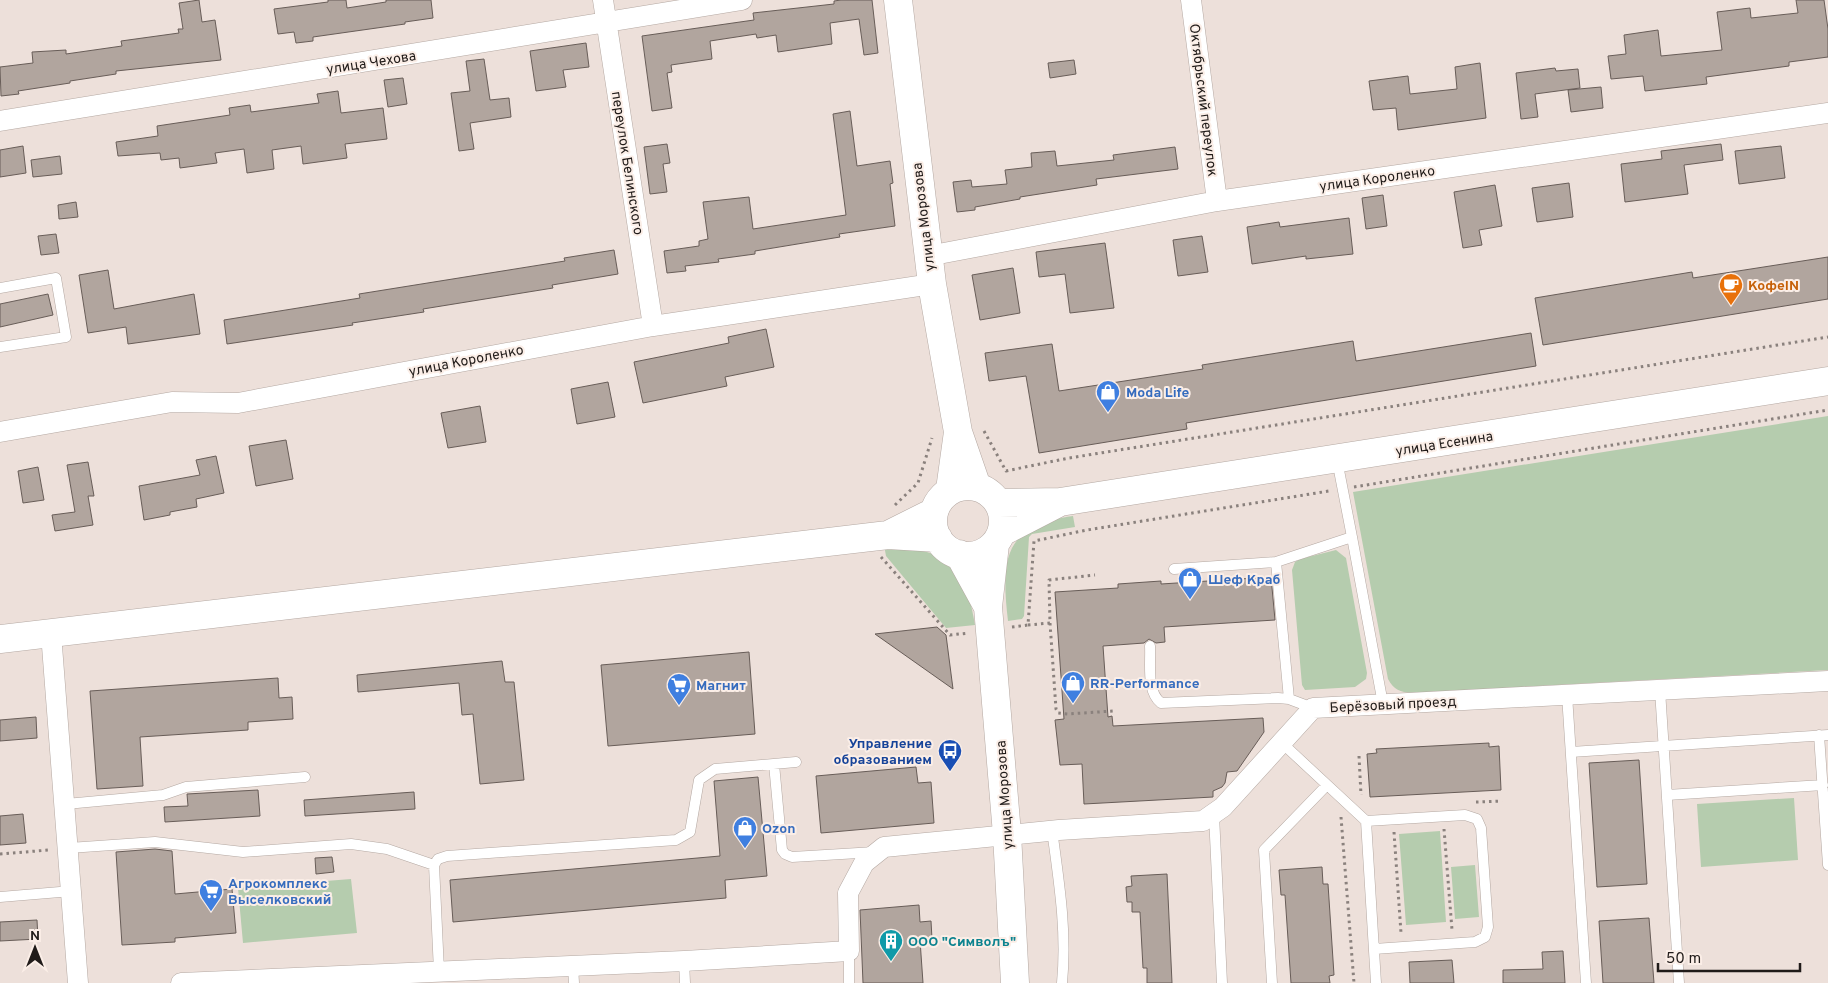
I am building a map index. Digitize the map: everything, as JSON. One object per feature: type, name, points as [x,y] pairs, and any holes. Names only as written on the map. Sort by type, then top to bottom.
[{"type":"street","name":"переулок Белинского","points":[[603,0],[653,326]]},
{"type":"street","name":"улица Чехова","points":[[0,121],[606,24],[742,0]]},
{"type":"street","name":"улица Морозова","points":[[898,0],[928,256],[958,432]]},
{"type":"street","name":"Октябрьский переулок","points":[[1191,0],[1217,201]]},
{"type":"street","name":"улица Короленко","points":[[928,256],[1217,201],[1828,114]]},
{"type":"street","name":"улица Короленко","points":[[0,432],[172,402],[238,403],[653,326],[932,284]]},
{"type":"street","name":"улица Есенина","points":[[1060,502],[1337,460],[1828,381]]},
{"type":"street","points":[[950,490],[958,432]]},
{"type":"street","points":[[958,432],[987,495],[1003,515],[988,607]]},
{"type":"street","points":[[963,486],[987,495],[1060,502],[999,538],[986,552],[973,555],[959,554],[947,548],[936,525],[940,499],[950,490],[963,486]]},
{"type":"street","points":[[0,639],[888,535],[936,525]]},
{"type":"street","points":[[959,554],[988,607]]},
{"type":"street","name":"улица Морозова","points":[[988,607],[1007,834],[1015,983]]},
{"type":"street","points":[[51,633],[66,804],[78,983]]},
{"type":"street","name":"Берёзовый проезд","points":[[879,852],[884,847],[1007,834],[1191,823],[1214,815],[1313,708],[1828,682]]},
{"type":"street","points":[[181,983],[406,978],[439,971],[469,977],[574,974],[684,960],[849,951],[848,893],[864,863],[879,852]]},
{"type":"lane","points":[[0,288],[56,278],[66,337],[0,347]]},
{"type":"lane","points":[[1337,460],[1384,704]]},
{"type":"lane","points":[[1174,569],[1276,562],[1352,537]]},
{"type":"lane","points":[[1276,562],[1289,699]]},
{"type":"lane","points":[[1150,646],[1152,689],[1154,697],[1161,703],[1289,699],[1313,708]]},
{"type":"lane","points":[[1660,690],[1679,983]]},
{"type":"lane","points":[[1567,695],[1586,983]]},
{"type":"lane","points":[[1571,752],[1824,735],[1823,785],[1828,865]]},
{"type":"lane","points":[[1282,742],[1366,821],[1376,983]]},
{"type":"lane","points":[[439,971],[434,865],[438,859],[447,856],[676,840],[690,832],[699,780],[706,773],[715,769],[796,762]]},
{"type":"lane","points":[[774,764],[782,850],[785,854],[792,857],[879,852]]},
{"type":"lane","points":[[66,804],[162,795],[186,787],[305,777]]},
{"type":"lane","points":[[1272,983],[1264,850],[1327,785]]},
{"type":"lane","points":[[1667,795],[1823,785]]},
{"type":"lane","points":[[1214,815],[1222,983]]},
{"type":"lane","points":[[1366,821],[1465,815],[1477,819],[1481,828],[1488,927],[1485,937],[1475,942],[1374,949]]},
{"type":"lane","points":[[1052,830],[1064,918],[1062,983]]},
{"type":"lane","points":[[69,848],[156,842],[243,852],[351,844],[387,849],[434,865]]},
{"type":"lane","points":[[0,897],[72,891]]},
{"type":"lane","points":[[849,951],[849,983]]},
{"type":"lane","points":[[684,960],[685,983]]},
{"type":"path","points":[[1095,575],[1049,580],[1056,709],[1058,712],[1068,714],[1113,711]]},
{"type":"path","points":[[1028,625],[1050,623]]},
{"type":"path","points":[[1359,756],[1362,798]]},
{"type":"path","points":[[1340,797],[1354,983]]},
{"type":"path","points":[[1472,802],[1502,801]]},
{"type":"path","points":[[1443,816],[1453,944]]},
{"type":"path","points":[[1393,819],[1402,947]]},
{"type":"path","points":[[0,854],[69,848]]},
{"type":"green space","points":[[1828,416],[1828,670],[1412,693],[1398,690],[1388,679],[1353,492]]},
{"type":"green space","points":[[1073,516],[1075,527],[1032,534],[1029,537],[1024,616],[1022,619],[1008,621],[1005,580],[1007,563],[1012,549],[1020,537],[1032,528],[1050,521]]},
{"type":"green space","points":[[884,545],[903,546],[925,551],[952,566],[958,573],[967,592],[975,625],[946,628],[886,556]]},
{"type":"green space","points":[[1336,550],[1346,558],[1367,673],[1366,679],[1355,687],[1305,690],[1302,685],[1292,570],[1295,562],[1300,559]]},
{"type":"green space","points":[[1794,798],[1798,860],[1701,867],[1697,804]]},
{"type":"green space","points":[[1440,831],[1446,922],[1406,925],[1399,834]]},
{"type":"green space","points":[[1475,865],[1479,917],[1455,919],[1451,867]]},
{"type":"green space","points":[[351,879],[357,933],[243,943],[238,888]]},
{"type":"building","points":[[199,0],[202,22],[215,20],[221,60],[116,71],[116,74],[70,81],[70,83],[18,91],[19,94],[1,96],[0,67],[33,63],[32,52],[66,50],[66,54],[122,46],[121,41],[179,33],[178,29],[183,29],[179,3]]},
{"type":"building","points":[[328,0],[346,0],[347,8],[386,2],[386,0],[431,0],[433,18],[405,22],[405,24],[313,37],[313,41],[296,43],[294,32],[278,34],[274,9],[328,2]]},
{"type":"building","points":[[872,0],[878,53],[864,55],[859,19],[830,23],[832,44],[778,52],[776,35],[757,38],[756,34],[710,41],[712,59],[671,65],[672,72],[667,73],[672,108],[652,111],[642,36],[754,20],[753,13],[834,4],[834,1]]},
{"type":"building","points":[[1796,0],[1824,0],[1828,29],[1828,57],[1789,62],[1789,66],[1706,77],[1707,84],[1645,91],[1643,76],[1611,79],[1608,56],[1626,54],[1624,35],[1658,30],[1661,56],[1722,50],[1717,12],[1750,8],[1751,18],[1798,13]]},
{"type":"building","points":[[586,43],[589,67],[563,70],[566,87],[536,91],[530,51]]},
{"type":"building","points":[[484,59],[490,100],[509,98],[511,117],[470,123],[474,149],[459,151],[451,93],[470,91],[466,61]]},
{"type":"building","points":[[1074,60],[1076,74],[1050,78],[1048,63]]},
{"type":"building","points":[[1480,63],[1486,118],[1398,130],[1396,108],[1373,110],[1369,81],[1408,76],[1410,94],[1457,89],[1455,67]]},
{"type":"building","points":[[1555,68],[1556,71],[1578,69],[1580,88],[1535,94],[1538,117],[1521,119],[1516,73]]},
{"type":"building","points":[[403,78],[407,104],[388,107],[384,80]]},
{"type":"building","points":[[1601,87],[1603,108],[1571,112],[1568,90]]},
{"type":"building","points":[[338,91],[341,113],[383,108],[387,139],[345,144],[347,158],[303,164],[301,146],[272,150],[274,169],[247,173],[244,149],[215,153],[217,163],[180,168],[179,158],[161,160],[160,153],[118,156],[116,142],[158,136],[157,126],[230,115],[229,108],[250,105],[251,112],[319,103],[317,94]]},
{"type":"building","points":[[850,111],[857,166],[890,161],[893,183],[890,184],[895,226],[839,234],[840,237],[755,251],[755,254],[718,259],[719,262],[685,266],[686,271],[667,273],[664,251],[699,246],[699,241],[708,239],[703,202],[749,197],[753,229],[846,215],[833,114]]},
{"type":"building","points":[[667,144],[670,163],[663,164],[667,192],[650,194],[644,147]]},
{"type":"building","points":[[1721,144],[1723,160],[1684,165],[1688,194],[1625,202],[1621,164],[1662,159],[1661,151]]},
{"type":"building","points":[[23,146],[26,173],[0,177],[0,150]]},
{"type":"building","points":[[1781,146],[1785,178],[1739,184],[1735,151]]},
{"type":"building","points":[[1175,147],[1178,169],[1096,179],[1097,185],[1020,197],[1020,199],[975,207],[975,210],[957,212],[953,182],[971,180],[972,187],[1007,184],[1005,170],[1032,167],[1031,153],[1055,151],[1057,166],[1114,160],[1113,155]]},
{"type":"building","points":[[60,156],[62,174],[33,177],[31,160]]},
{"type":"building","points":[[1569,183],[1573,217],[1537,222],[1532,188]]},
{"type":"building","points":[[1495,185],[1502,226],[1479,230],[1482,245],[1463,248],[1454,192]]},
{"type":"building","points":[[1383,195],[1387,226],[1366,229],[1362,198]]},
{"type":"building","points":[[76,202],[78,217],[59,219],[58,205]]},
{"type":"building","points":[[1349,218],[1353,254],[1306,259],[1306,256],[1252,264],[1247,227],[1279,222],[1280,227]]},
{"type":"building","points":[[56,234],[59,253],[41,255],[38,236]]},
{"type":"building","points":[[1202,236],[1208,272],[1178,276],[1173,240]]},
{"type":"building","points":[[1105,243],[1114,308],[1070,313],[1065,274],[1039,277],[1036,252]]},
{"type":"building","points":[[614,250],[618,274],[552,285],[553,288],[423,309],[424,312],[352,323],[353,325],[227,344],[224,320],[360,298],[359,294],[565,261],[564,258]]},
{"type":"building","points":[[1828,257],[1828,299],[1543,345],[1535,298],[1692,272],[1693,278]]},
{"type":"building","points":[[1013,268],[1020,313],[980,320],[972,275]]},
{"type":"building","points":[[108,270],[114,309],[194,294],[200,334],[128,344],[126,327],[88,333],[79,275]]},
{"type":"building","points":[[48,294],[53,315],[0,327],[0,304]]},
{"type":"building","points":[[766,329],[774,367],[725,377],[727,386],[643,403],[634,362],[729,343],[728,337]]},
{"type":"building","points":[[1531,333],[1536,366],[1186,423],[1187,429],[1039,453],[1026,376],[989,381],[985,353],[1052,344],[1059,391],[1203,369],[1202,365],[1353,341],[1356,361]]},
{"type":"building","points":[[608,382],[615,417],[577,424],[571,389]]},
{"type":"building","points":[[480,406],[486,442],[448,448],[441,413]]},
{"type":"building","points":[[286,440],[293,479],[256,486],[249,446]]},
{"type":"building","points":[[216,456],[224,493],[196,499],[197,507],[170,512],[170,515],[144,520],[139,486],[200,475],[196,460]]},
{"type":"building","points":[[88,462],[94,496],[88,496],[93,525],[55,531],[52,515],[75,512],[67,465]]},
{"type":"building","points":[[38,467],[44,500],[23,503],[18,471]]},
{"type":"building","points":[[1271,577],[1275,620],[1164,627],[1165,642],[1156,643],[1149,639],[1144,643],[1103,646],[1108,717],[1112,716],[1113,726],[1263,718],[1264,732],[1237,771],[1227,772],[1225,783],[1222,787],[1213,791],[1213,797],[1084,804],[1082,764],[1060,765],[1055,720],[1064,719],[1055,592],[1118,588],[1118,584],[1161,581],[1161,584]]},
{"type":"building","points":[[937,627],[946,635],[953,689],[875,634]]},
{"type":"building","name":"Магнит","points":[[749,652],[755,734],[608,746],[601,665]]},
{"type":"building","points":[[502,661],[505,682],[514,682],[524,780],[480,784],[473,714],[462,715],[459,683],[358,692],[357,675]]},
{"type":"building","points":[[278,678],[279,698],[292,697],[293,719],[248,722],[248,730],[140,737],[143,786],[97,789],[90,691]]},
{"type":"building","points":[[36,717],[37,738],[0,741],[0,720]]},
{"type":"building","points":[[1489,743],[1489,747],[1499,746],[1501,790],[1370,797],[1367,754],[1377,753],[1376,749]]},
{"type":"building","points":[[1639,760],[1647,884],[1597,887],[1589,763]]},
{"type":"building","points":[[916,767],[918,783],[931,782],[934,823],[821,833],[816,776]]},
{"type":"building","points":[[758,777],[767,876],[725,880],[726,898],[453,922],[450,880],[720,856],[714,781]]},
{"type":"building","points":[[258,790],[260,816],[165,822],[164,807],[188,806],[187,794]]},
{"type":"building","points":[[414,792],[415,809],[305,816],[304,800]]},
{"type":"building","points":[[23,814],[26,843],[0,845],[0,816]]},
{"type":"building","points":[[155,849],[172,851],[175,894],[232,889],[236,933],[175,938],[175,942],[122,945],[116,852]]},
{"type":"building","points":[[332,857],[334,872],[316,874],[315,858]]},
{"type":"building","points":[[1322,867],[1323,884],[1328,884],[1334,975],[1329,976],[1330,983],[1291,983],[1285,895],[1281,895],[1279,870]]},
{"type":"building","points":[[1167,874],[1172,983],[1147,983],[1147,968],[1143,968],[1140,912],[1132,912],[1132,902],[1127,902],[1126,887],[1132,886],[1131,876]]},
{"type":"building","name":"ООО \"Символъ\"","points":[[919,905],[920,922],[931,921],[932,939],[920,940],[923,983],[863,983],[860,910]]},
{"type":"building","points":[[1649,918],[1654,983],[1603,983],[1599,921]]},
{"type":"building","points":[[37,920],[38,939],[0,941],[0,922]]},
{"type":"building","points":[[1563,951],[1565,983],[1503,983],[1503,970],[1543,969],[1542,952]]},
{"type":"building","points":[[1452,960],[1454,983],[1410,983],[1409,962]]},
{"type":"place","name":"КофеIN","points":[[1731,306]]},
{"type":"place","name":"Moda Life","points":[[1108,413]]},
{"type":"place","name":"Шеф Краб","points":[[1190,600]]},
{"type":"place","name":"RR-Performance","points":[[1073,704]]},
{"type":"place","name":"Магнит","points":[[679,706]]},
{"type":"place","name":"Управление образованием","points":[[950,772]]},
{"type":"place","name":"Ozon","points":[[745,849]]},
{"type":"place","name":"Агрокомплекс Выселковский","points":[[211,912]]},
{"type":"place","name":"ООО \"Символъ\"","points":[[891,962]]}]
